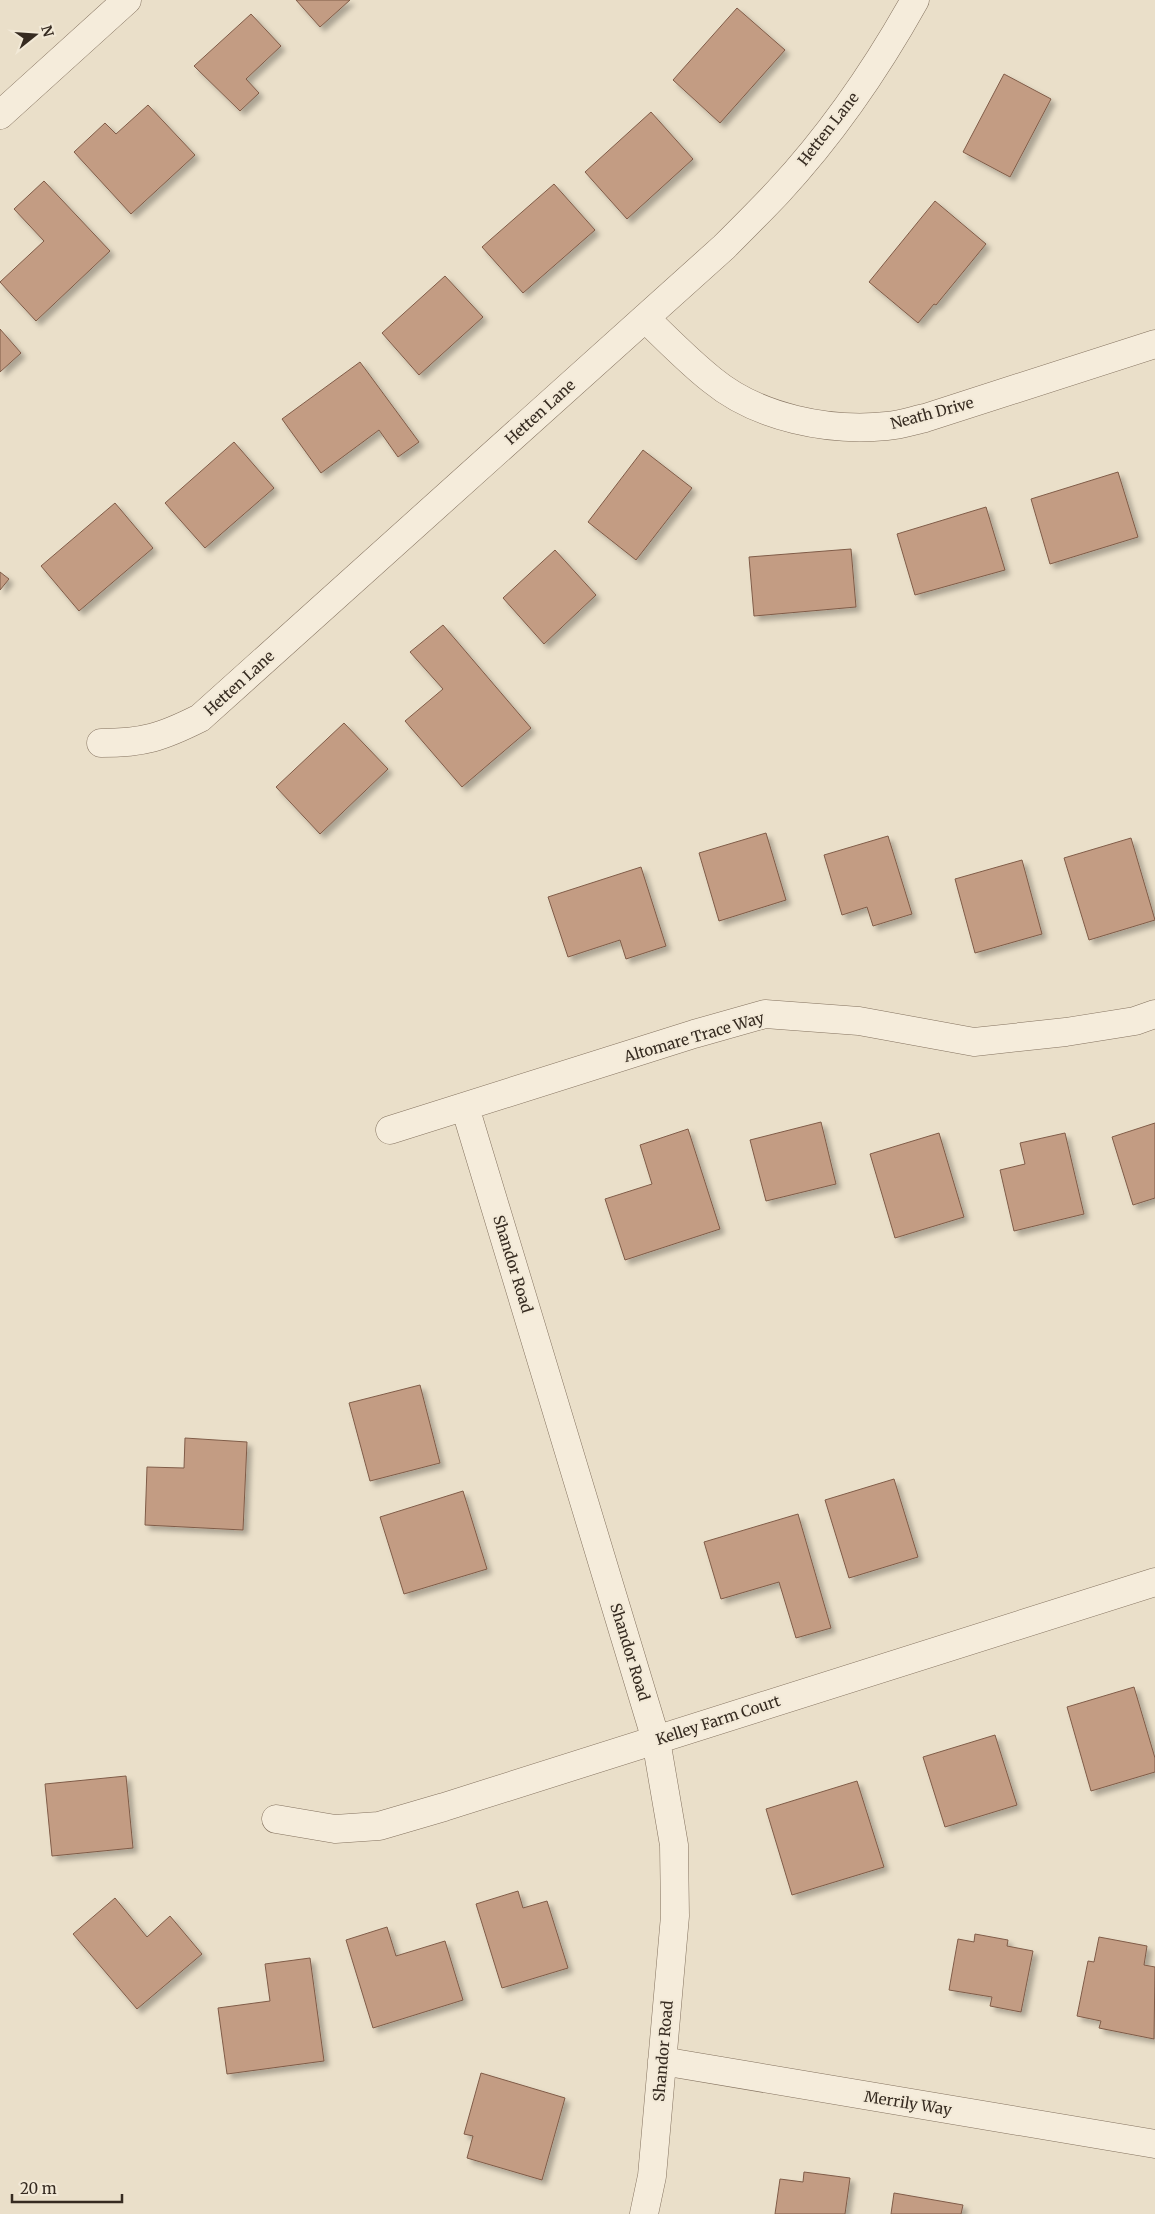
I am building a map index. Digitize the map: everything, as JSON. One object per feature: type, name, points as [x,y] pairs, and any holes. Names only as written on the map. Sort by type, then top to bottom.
[{"type":"street","points":[[0,115],[127,0]]},
{"type":"street","name":"Hetten Lane","points":[[101,743],[131,743],[167,735],[200,718],[724,247],[778,192],[840,117],[894,38],[915,0]]},
{"type":"street","name":"Neath Drive","points":[[645,318],[713,381],[753,405],[796,421],[842,428],[888,426],[925,418],[1155,344]]},
{"type":"street","name":"Altomare Trace Way","points":[[390,1130],[694,1034],[765,1014],[859,1021],[974,1042],[1066,1032],[1135,1021],[1155,1014]]},
{"type":"street","name":"Shandor Road","points":[[466,1107],[656,1740],[674,1845],[675,1916],[652,2176],[644,2214]]},
{"type":"street","name":"Kelley Farm Court","points":[[276,1819],[335,1829],[379,1826],[1155,1582]]},
{"type":"street","name":"Merrily Way","points":[[662,2062],[1155,2144]]},
{"type":"building","points":[[296,0],[350,0],[320,27]]},
{"type":"building","points":[[737,8],[785,50],[720,123],[673,80]]},
{"type":"building","points":[[251,14],[281,46],[246,79],[259,93],[240,111],[194,66]]},
{"type":"building","points":[[1004,74],[1051,99],[1010,177],[963,152]]},
{"type":"building","points":[[148,105],[195,155],[131,214],[74,152],[105,123],[116,134]]},
{"type":"building","points":[[651,112],[693,159],[627,219],[585,172]]},
{"type":"building","points":[[44,181],[110,251],[36,321],[0,282],[44,241],[14,209]]},
{"type":"building","points":[[554,184],[595,230],[523,293],[482,247]]},
{"type":"building","points":[[935,201],[986,244],[936,305],[934,304],[918,323],[869,282]]},
{"type":"building","points":[[445,276],[483,317],[419,375],[382,333]]},
{"type":"building","points":[[0,329],[21,353],[0,372]]},
{"type":"building","points":[[360,362],[419,442],[398,457],[379,430],[321,473],[282,419]]},
{"type":"building","points":[[234,442],[274,488],[205,548],[165,503]]},
{"type":"building","points":[[643,450],[692,488],[636,560],[588,522]]},
{"type":"building","points":[[1118,472],[1138,537],[1050,564],[1031,499]]},
{"type":"building","points":[[115,503],[153,548],[79,611],[41,566]]},
{"type":"building","points":[[986,507],[1005,570],[915,595],[897,534]]},
{"type":"building","points":[[851,549],[856,607],[754,616],[749,557]]},
{"type":"building","points":[[555,550],[596,595],[544,644],[503,598]]},
{"type":"building","points":[[0,572],[9,579],[0,590]]},
{"type":"building","points":[[443,625],[531,728],[462,787],[405,721],[443,689],[410,652]]},
{"type":"building","points":[[344,723],[388,769],[320,834],[276,787]]},
{"type":"building","points":[[766,833],[786,900],[719,921],[699,853]]},
{"type":"building","points":[[888,836],[912,914],[873,926],[867,907],[842,915],[824,855]]},
{"type":"building","points":[[1131,838],[1155,920],[1089,940],[1064,858]]},
{"type":"building","points":[[1022,860],[1042,934],[975,953],[955,879]]},
{"type":"building","points":[[641,867],[666,946],[626,959],[620,940],[568,957],[548,897]]},
{"type":"building","points":[[821,1122],[836,1184],[766,1201],[750,1140]]},
{"type":"building","points":[[1155,1123],[1155,1198],[1133,1205],[1112,1137]]},
{"type":"building","points":[[688,1129],[720,1229],[625,1260],[605,1199],[652,1184],[640,1145]]},
{"type":"building","points":[[939,1133],[964,1217],[895,1238],[870,1154]]},
{"type":"building","points":[[1065,1133],[1084,1214],[1014,1231],[1000,1170],[1025,1164],[1020,1143]]},
{"type":"building","points":[[420,1385],[440,1463],[370,1481],[349,1403]]},
{"type":"building","points":[[185,1438],[247,1442],[243,1530],[145,1525],[147,1467],[184,1468]]},
{"type":"building","points":[[894,1479],[918,1557],[849,1578],[825,1500]]},
{"type":"building","points":[[463,1491],[487,1569],[404,1594],[380,1517]]},
{"type":"building","points":[[798,1514],[831,1628],[796,1638],[779,1582],[721,1599],[704,1542]]},
{"type":"building","points":[[1134,1687],[1155,1758],[1155,1772],[1091,1791],[1067,1707]]},
{"type":"building","points":[[995,1735],[1017,1805],[945,1827],[923,1757]]},
{"type":"building","points":[[126,1776],[133,1848],[52,1856],[45,1784]]},
{"type":"building","points":[[857,1781],[884,1867],[792,1895],[766,1809]]},
{"type":"building","points":[[518,1891],[523,1908],[547,1901],[568,1968],[502,1988],[476,1904]]},
{"type":"building","points":[[115,1898],[147,1937],[170,1916],[202,1954],[137,2009],[73,1934]]},
{"type":"building","points":[[387,1927],[396,1956],[445,1941],[463,2000],[373,2028],[346,1940]]},
{"type":"building","points":[[975,1934],[1008,1940],[1007,1946],[1033,1951],[1021,2012],[990,2006],[992,1997],[949,1990],[958,1939],[974,1942]]},
{"type":"building","points":[[1099,1937],[1147,1946],[1144,1965],[1155,1967],[1154,2039],[1099,2028],[1101,2021],[1077,2016],[1088,1961],[1094,1962]]},
{"type":"building","points":[[310,1958],[324,2061],[227,2074],[218,2008],[270,2001],[265,1964]]},
{"type":"building","points":[[481,2073],[565,2098],[542,2180],[467,2158],[473,2136],[464,2134]]},
{"type":"building","points":[[804,2172],[850,2178],[845,2214],[775,2214],[780,2179],[803,2182]]},
{"type":"building","points":[[894,2193],[963,2205],[961,2214],[891,2214]]}]
